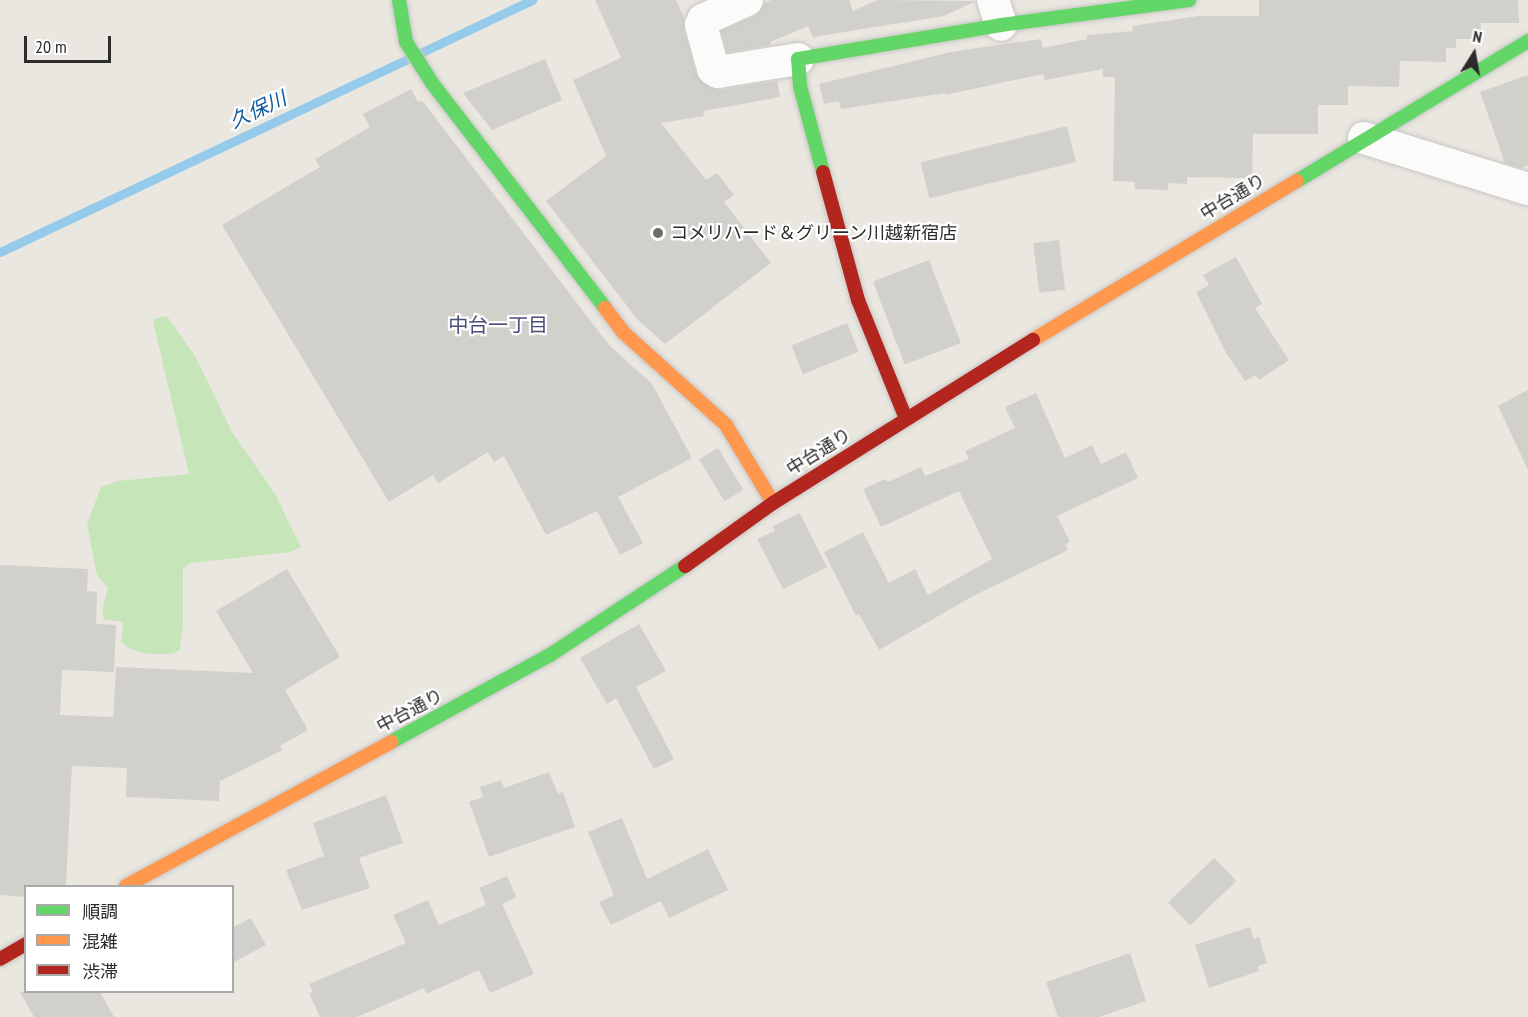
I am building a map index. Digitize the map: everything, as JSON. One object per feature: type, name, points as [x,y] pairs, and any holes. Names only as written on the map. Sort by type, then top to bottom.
[{"type":"street","points":[[399,0],[406,42],[421,66],[624,333],[726,425],[773,502]]},
{"type":"street","points":[[747,0],[703,20],[701,25],[713,69],[718,72],[798,60],[997,13],[1189,0]]},
{"type":"street","name":"中台通り","points":[[128,885],[550,656],[662,582],[773,502],[1364,138],[1528,41]]},
{"type":"street","points":[[798,60],[800,86],[858,300],[906,419]]},
{"type":"street","points":[[1364,138],[1528,189]]},
{"type":"street","points":[[0,958],[24,945]]},
{"type":"green space","points":[[167,316],[195,356],[232,432],[275,494],[301,547],[290,552],[190,563],[183,569],[183,626],[180,649],[173,654],[148,654],[128,648],[121,642],[123,622],[104,619],[102,611],[108,588],[97,575],[87,524],[101,487],[118,481],[189,474],[154,326],[154,319]]},
{"type":"building","name":"コメリハード＆グリーン川越新宿店","points":[[595,0],[676,0],[684,18],[684,30],[696,74],[709,87],[721,90],[777,81],[780,97],[703,111],[704,116],[661,123],[706,180],[717,173],[734,195],[724,202],[771,263],[665,344],[638,320],[546,201],[606,156],[573,80],[621,58]]},
{"type":"building","points":[[771,0],[849,0],[853,11],[877,0],[976,1],[944,16],[813,37],[808,26],[770,42],[771,45],[727,52],[721,31],[755,16],[765,3]]},
{"type":"building","points":[[1259,0],[1518,0],[1519,23],[1481,23],[1481,39],[1456,39],[1456,48],[1446,48],[1446,62],[1400,61],[1399,87],[1348,86],[1348,105],[1318,105],[1318,134],[1253,134],[1252,178],[1187,177],[1187,184],[1168,183],[1168,190],[1135,189],[1135,182],[1113,181],[1115,77],[1103,77],[1103,69],[1045,80],[1043,74],[945,95],[945,93],[841,109],[839,101],[824,104],[819,84],[951,52],[1041,39],[1043,48],[1087,39],[1087,35],[1133,31],[1132,26],[1198,16],[1259,16]]},
{"type":"building","points":[[545,59],[562,100],[492,130],[463,93]]},
{"type":"building","points":[[1528,75],[1528,165],[1520,168],[1505,163],[1480,92]]},
{"type":"building","points":[[411,89],[418,102],[424,103],[609,345],[652,384],[692,458],[618,497],[643,543],[620,555],[597,511],[546,535],[504,456],[494,462],[488,452],[438,483],[433,475],[389,502],[222,225],[320,167],[315,159],[370,127],[363,114]]},
{"type":"building","points":[[1067,126],[1076,162],[929,198],[920,163]]},
{"type":"building","points":[[1059,240],[1065,290],[1039,293],[1033,243]]},
{"type":"building","points":[[1236,257],[1262,304],[1255,308],[1289,360],[1259,380],[1256,375],[1245,381],[1226,353],[1196,292],[1209,285],[1203,275]]},
{"type":"building","points":[[929,260],[961,343],[905,365],[873,282]]},
{"type":"building","points":[[847,323],[859,352],[803,374],[791,345]]},
{"type":"building","points":[[1528,390],[1528,470],[1498,406]]},
{"type":"building","points":[[1036,393],[1065,458],[1092,445],[1101,464],[1126,452],[1138,478],[1057,516],[1070,542],[1065,544],[1068,550],[973,596],[879,650],[859,614],[856,616],[824,552],[863,532],[889,583],[915,569],[928,595],[992,559],[959,491],[881,527],[863,489],[886,479],[888,482],[921,467],[925,476],[969,459],[965,451],[1015,428],[1005,407]]},
{"type":"building","points":[[718,448],[743,490],[724,501],[699,459]]},
{"type":"building","points":[[800,513],[827,567],[783,589],[757,539],[775,531],[773,526]]},
{"type":"building","points":[[0,565],[88,569],[87,591],[97,592],[96,624],[116,625],[114,672],[62,670],[60,715],[113,717],[116,667],[253,673],[216,611],[287,569],[340,657],[285,690],[308,730],[280,746],[283,750],[220,781],[219,801],[126,797],[127,768],[72,766],[66,885],[24,885],[24,897],[0,895]]},
{"type":"building","points":[[639,624],[666,671],[636,687],[674,759],[654,769],[616,698],[607,704],[580,658]]},
{"type":"building","points":[[549,772],[558,794],[563,792],[575,827],[489,857],[469,802],[483,797],[480,787],[501,780],[504,788]]},
{"type":"building","points":[[386,795],[403,843],[359,858],[370,888],[302,910],[286,870],[324,856],[313,823]]},
{"type":"building","points":[[622,818],[647,879],[708,849],[728,890],[669,918],[661,901],[611,925],[599,902],[614,895],[588,832]]},
{"type":"building","points":[[1214,858],[1236,881],[1190,925],[1168,902]]},
{"type":"building","points":[[507,876],[516,897],[502,904],[534,974],[490,993],[479,970],[426,994],[424,988],[357,1017],[320,1017],[309,993],[313,992],[309,984],[406,943],[393,915],[428,900],[439,925],[486,905],[479,888]]},
{"type":"building","points":[[251,918],[266,945],[234,962],[234,927]]},
{"type":"building","points":[[1250,927],[1254,939],[1259,937],[1267,963],[1258,966],[1259,971],[1209,988],[1195,945]]},
{"type":"building","points":[[1130,953],[1146,1001],[1099,1017],[1058,1017],[1046,982]]},
{"type":"building","points":[[20,992],[101,993],[114,1017],[34,1017]]},
{"type":"waterway","name":"久保川","points":[[0,252],[532,0]]},
{"type":"traffic: fast","points":[[399,0],[406,42],[432,83],[605,308]]},
{"type":"traffic: fast","points":[[823,172],[800,86],[798,59],[1001,25],[1189,0]]},
{"type":"traffic: fast","points":[[1297,181],[1528,41]]},
{"type":"traffic: fast","points":[[391,742],[550,655],[685,566]]},
{"type":"traffic: slow","points":[[1033,340],[1297,181]]},
{"type":"traffic: slow","points":[[605,308],[624,333],[726,425],[773,503]]},
{"type":"traffic: slow","points":[[128,885],[391,742]]},
{"type":"traffic: jam","points":[[823,172],[858,300],[906,419]]},
{"type":"traffic: jam","points":[[685,566],[773,503],[1033,340]]},
{"type":"traffic: jam","points":[[0,959],[24,945]]},
{"type":"place","name":"コメリハード＆グリーン川越新宿店","points":[[658,233]]},
{"type":"district","name":"中台一丁目","points":[[498,325]]}]
